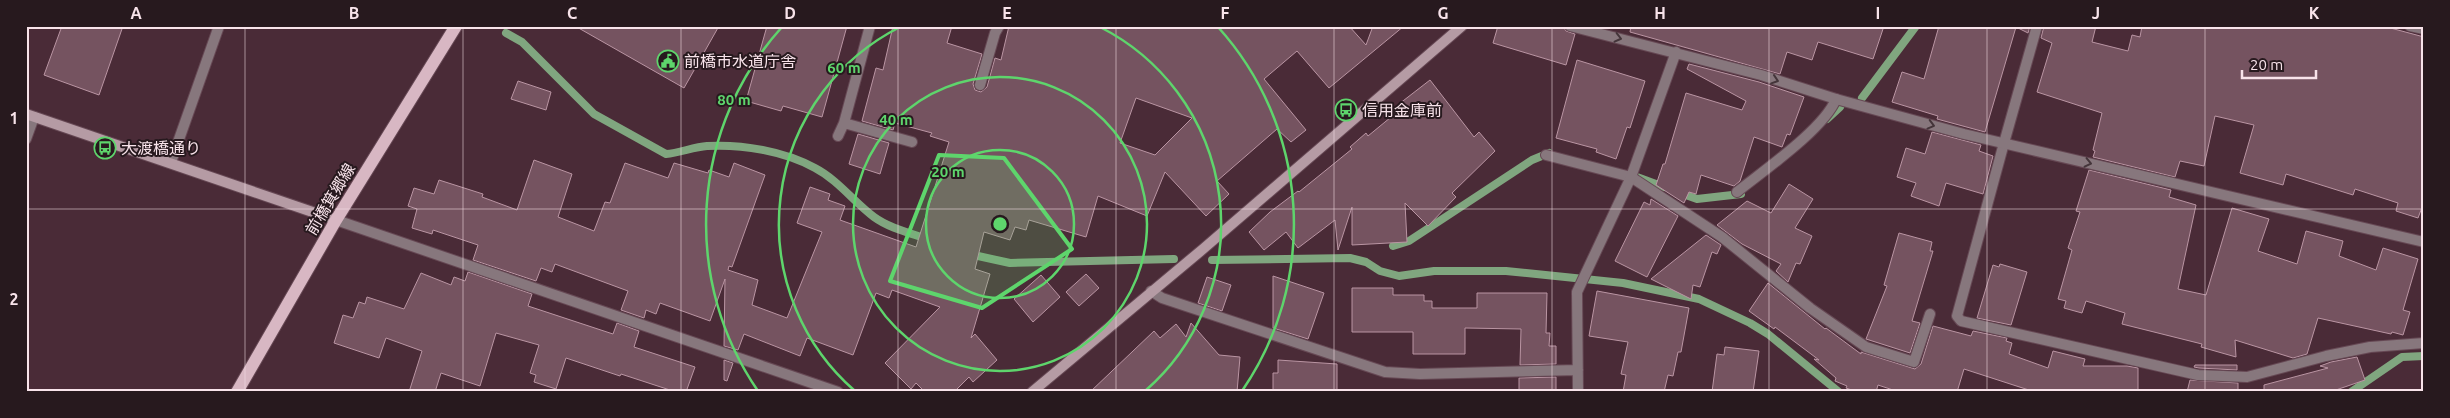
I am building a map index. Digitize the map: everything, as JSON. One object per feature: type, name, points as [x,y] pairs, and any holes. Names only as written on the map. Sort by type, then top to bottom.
[{"type":"main road","name":"前橋箕郷線","points":[[237,392],[336,220],[456,26]]},
{"type":"street","points":[[171,162],[220,26]]},
{"type":"street","points":[[838,136],[844,123],[870,26]]},
{"type":"street","points":[[980,85],[998,26]]},
{"type":"street","points":[[1032,392],[1151,290],[1204,249],[1462,26]]},
{"type":"street","points":[[1570,26],[1761,75],[1836,99],[2004,144],[2424,242]]},
{"type":"street","points":[[2037,26],[1956,316],[1961,321],[2198,375],[2247,377],[2326,356],[2370,347],[2424,343]]},
{"type":"street","points":[[1578,392],[1577,292],[1631,177],[1676,52]]},
{"type":"street","points":[[1737,192],[1806,136],[1833,107],[1836,99]]},
{"type":"street","points":[[26,139],[30,115],[838,392]]},
{"type":"street","points":[[844,123],[912,142]]},
{"type":"street","points":[[1546,155],[1631,177],[1722,237],[1810,308],[1866,347],[1914,362],[1930,314]]},
{"type":"street","points":[[1151,290],[1162,298],[1385,372],[1420,374],[1578,370]]},
{"type":"highlighted area","points":[[939,155],[1004,158],[1072,249],[982,308],[890,281]]},
{"type":"building","points":[[62,26],[123,26],[99,95],[44,75]]},
{"type":"building","name":"前橋市水道庁舎","points":[[575,26],[719,26],[684,88]]},
{"type":"building","points":[[767,26],[847,26],[822,117],[783,106],[781,111],[746,101]]},
{"type":"building","points":[[893,26],[952,26],[947,43],[982,54],[973,84],[975,90],[981,92],[987,87],[995,58],[1001,60],[1009,26],[1349,26],[1366,45],[1373,26],[1404,26],[1329,88],[1297,51],[1264,79],[1306,130],[1291,142],[1277,129],[1217,181],[1229,194],[1206,216],[1165,172],[1147,216],[1098,196],[1086,237],[1029,220],[1026,230],[1015,227],[1010,240],[984,232],[975,269],[990,274],[971,338],[975,334],[997,360],[973,382],[969,377],[954,392],[925,392],[916,383],[911,389],[885,363],[940,307],[892,290],[889,298],[876,293],[853,355],[807,338],[800,356],[744,334],[738,350],[724,346],[725,279],[710,321],[660,303],[656,314],[646,310],[644,318],[621,310],[628,291],[555,264],[552,272],[541,268],[536,281],[473,260],[478,245],[433,230],[432,234],[412,228],[417,209],[408,206],[414,188],[434,194],[439,180],[483,194],[482,197],[517,210],[534,160],[572,174],[558,217],[594,231],[605,202],[610,203],[625,163],[668,178],[674,163],[708,173],[709,170],[729,177],[734,163],[765,175],[732,267],[729,266],[728,270],[758,280],[752,305],[787,318],[822,232],[797,223],[810,187],[830,194],[828,200],[845,206],[840,220],[916,247],[949,142],[930,136],[932,133],[895,123],[893,130],[862,121],[876,68],[883,70]],"holes":[[[1136,98],[1192,118],[1155,155],[1120,143]]]},
{"type":"building","points":[[1498,26],[1563,26],[1566,31],[1575,34],[1566,65],[1493,43]]},
{"type":"building","points":[[1631,26],[1884,26],[1873,59],[1818,42],[1812,60],[1787,52],[1780,74],[1630,32]]},
{"type":"building","points":[[1939,26],[2030,26],[2028,33],[2016,27],[1985,132],[1937,119],[1938,116],[1892,102],[1902,72],[1924,79]]},
{"type":"building","points":[[2044,26],[2096,26],[2092,42],[2128,51],[2132,35],[2140,37],[2142,26],[2383,26],[2424,37],[2424,202],[2418,218],[2396,211],[2398,203],[2355,189],[2353,195],[2286,174],[2283,185],[2240,173],[2254,125],[2215,116],[2204,166],[2180,161],[2175,177],[2093,157],[2102,113],[2037,92],[2052,43],[2041,38]]},
{"type":"building","points":[[1577,60],[1645,81],[1630,128],[1627,127],[1616,159],[1596,152],[1597,149],[1556,138]]},
{"type":"building","points":[[1689,64],[1759,82],[1804,97],[1790,135],[1787,134],[1782,147],[1754,137],[1740,181],[1734,186],[1701,175],[1696,194],[1689,192],[1684,203],[1656,185],[1663,164],[1665,164],[1686,93],[1742,110],[1746,101],[1687,69]]},
{"type":"building","points":[[1430,80],[1474,137],[1479,132],[1495,151],[1452,193],[1456,197],[1428,226],[1405,203],[1407,242],[1352,245],[1352,207],[1338,250],[1335,220],[1298,248],[1286,232],[1264,250],[1249,232],[1270,212],[1299,192],[1352,149],[1350,147],[1366,133],[1368,136],[1402,108],[1399,104]]},
{"type":"building","points":[[518,81],[551,92],[546,110],[511,99]]},
{"type":"building","points":[[1932,132],[1981,145],[1979,151],[1993,156],[1983,194],[1946,183],[1939,206],[1911,196],[1916,183],[1897,177],[1906,148],[1925,154]]},
{"type":"building","points":[[858,134],[889,143],[880,174],[849,164]]},
{"type":"building","points":[[2089,170],[2171,190],[2169,197],[2196,205],[2178,289],[2206,295],[2232,208],[2269,219],[2258,251],[2297,264],[2306,231],[2343,241],[2339,256],[2376,270],[2383,248],[2418,259],[2403,310],[2410,312],[2403,335],[2318,318],[2307,354],[2293,358],[2235,340],[2236,357],[2201,347],[2202,344],[2122,324],[2125,313],[2086,301],[2082,313],[2064,308],[2066,301],[2058,299],[2072,250],[2068,248],[2080,212],[2076,211]]},
{"type":"building","points":[[1789,184],[1813,199],[1795,228],[1812,236],[1800,264],[1796,263],[1788,282],[1776,271],[1781,264],[1742,244],[1717,225],[1747,201],[1771,213]]},
{"type":"building","points":[[1651,199],[1678,216],[1647,277],[1615,261],[1644,202],[1650,205]]},
{"type":"building","points":[[1899,233],[1932,242],[1930,251],[1933,251],[1912,321],[1920,323],[1910,353],[1866,339],[1887,286],[1884,285]]},
{"type":"building","points":[[1706,235],[1721,245],[1717,254],[1712,252],[1700,287],[1693,285],[1691,299],[1651,279]]},
{"type":"building","points":[[2000,264],[2027,272],[2011,325],[1977,318],[1993,265],[1999,267]]},
{"type":"building","points":[[468,272],[532,294],[528,306],[613,334],[617,323],[639,331],[634,347],[695,367],[686,392],[676,392],[566,358],[556,389],[534,382],[536,375],[530,373],[539,345],[496,333],[480,386],[441,373],[435,392],[409,392],[422,351],[386,338],[379,358],[334,343],[343,315],[353,318],[359,302],[365,304],[367,297],[404,309],[421,273],[451,285],[454,277],[465,281]]},
{"type":"building","points":[[1086,274],[1099,288],[1079,306],[1066,292]]},
{"type":"building","points":[[1041,275],[1060,297],[1033,322],[1014,299]]},
{"type":"building","points":[[1273,276],[1324,293],[1308,339],[1273,328]]},
{"type":"building","points":[[1207,277],[1231,285],[1222,311],[1198,303]]},
{"type":"building","points":[[1768,283],[1825,329],[1861,354],[1861,352],[1915,369],[1921,364],[1933,326],[1971,336],[1973,331],[2007,338],[2006,341],[2012,343],[2009,354],[2048,368],[2053,351],[2085,359],[2083,366],[2127,366],[2138,368],[2138,392],[2035,392],[1964,369],[1957,392],[1899,392],[1878,385],[1876,392],[1857,392],[1835,381],[1836,378],[1814,359],[1819,360],[1775,327],[1774,329],[1749,311]]},
{"type":"building","points":[[1352,288],[1393,288],[1393,295],[1424,295],[1424,301],[1432,301],[1432,308],[1477,308],[1477,293],[1547,293],[1546,333],[1550,333],[1549,346],[1556,346],[1556,364],[1520,365],[1521,329],[1465,328],[1465,354],[1413,354],[1413,332],[1352,332]]},
{"type":"building","points":[[1597,291],[1689,308],[1681,352],[1678,352],[1673,376],[1668,375],[1664,392],[1623,392],[1626,375],[1621,374],[1628,342],[1589,336]]},
{"type":"building","points":[[1191,323],[1219,355],[1240,357],[1237,392],[1090,392],[1154,331],[1160,338],[1176,324],[1186,337]]},
{"type":"building","points":[[1725,347],[1759,351],[1753,392],[1712,392],[1717,354],[1724,355]]},
{"type":"building","points":[[2357,357],[2365,380],[2330,392],[2264,392],[2264,385],[2328,368],[2320,366],[2331,362]]},
{"type":"building","points":[[724,360],[733,363],[727,381],[724,380]]},
{"type":"building","points":[[1278,360],[1337,364],[1337,392],[1273,392],[1273,373],[1278,373]]},
{"type":"building","points":[[2195,365],[2237,365],[2237,370],[2199,368],[2194,367]]},
{"type":"building","points":[[1556,377],[1556,392],[1519,392],[1519,378]]},
{"type":"building","points":[[2190,380],[2238,383],[2238,392],[2187,392]]},
{"type":"waterway","points":[[1862,98],[1916,26]]},
{"type":"waterway","points":[[506,33],[522,42],[594,114],[666,154],[702,147],[734,146],[790,157],[823,173],[880,221],[927,239]]},
{"type":"waterway","points":[[1827,119],[1840,107]]},
{"type":"waterway","points":[[1393,246],[1409,241],[1532,160],[1549,153]]},
{"type":"waterway","points":[[1637,177],[1664,187]]},
{"type":"waterway","points":[[1680,193],[1697,199],[1741,194]]},
{"type":"waterway","points":[[969,254],[1010,263],[1174,259]]},
{"type":"waterway","points":[[1212,260],[1350,258],[1366,262],[1380,271],[1399,276],[1434,271],[1506,271],[1623,283],[1699,299],[1750,323],[1768,334],[1839,392]]},
{"type":"waterway","points":[[2351,392],[2402,357],[2424,356]]},
{"type":"place","name":"前橋市水道庁舎","points":[[668,61]]},
{"type":"place","name":"信用金庫前","points":[[1346,110]]},
{"type":"place","name":"大渡橋通り","points":[[105,148]]}]
